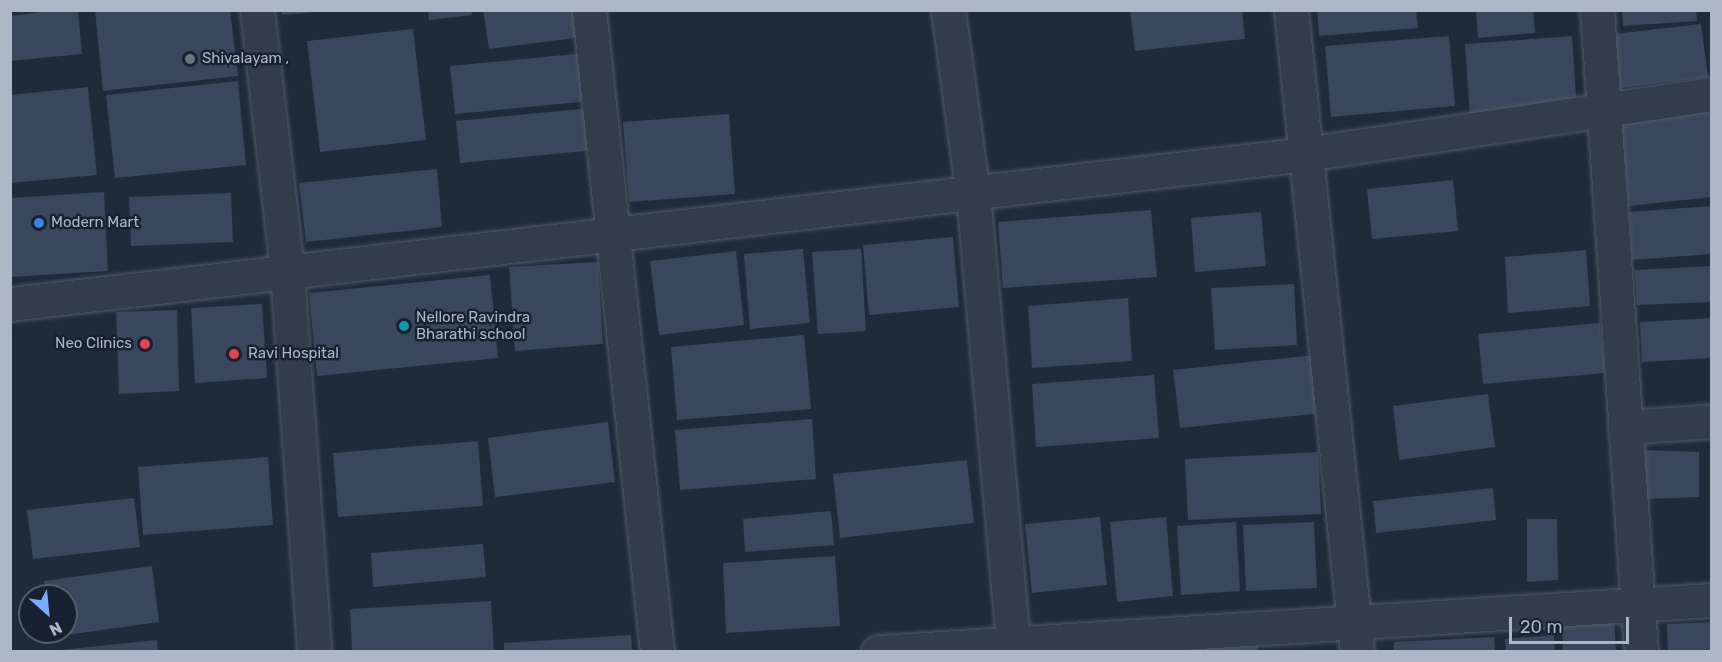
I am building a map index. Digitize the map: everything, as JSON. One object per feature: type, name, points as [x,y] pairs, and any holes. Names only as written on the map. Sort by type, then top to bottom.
[{"type":"street","points":[[257,10],[287,271],[314,651]]},
{"type":"street","points":[[589,10],[657,651]]},
{"type":"street","points":[[948,10],[973,194],[1014,647]]},
{"type":"street","points":[[1290,10],[1357,651]]},
{"type":"street","points":[[1597,10],[1641,651]]},
{"type":"street","points":[[10,304],[1306,154],[1712,94]]},
{"type":"street","points":[[1625,427],[1712,422]]},
{"type":"street","points":[[878,651],[1014,647],[1353,619],[1637,602],[1712,600]]},
{"type":"building","points":[[57,10],[78,10],[82,54],[10,61],[10,16]]},
{"type":"building","points":[[95,10],[230,10],[238,76],[103,91]]},
{"type":"building","points":[[282,10],[318,10],[318,12],[282,15]]},
{"type":"building","points":[[428,10],[471,10],[472,15],[429,20]]},
{"type":"building","points":[[483,10],[580,10],[583,37],[489,49]]},
{"type":"building","points":[[1130,10],[1242,10],[1245,39],[1135,51]]},
{"type":"building","points":[[1317,10],[1416,10],[1418,28],[1319,36]]},
{"type":"building","points":[[1533,10],[1535,33],[1478,38],[1476,11]]},
{"type":"building","points":[[1622,10],[1696,10],[1697,21],[1623,26]]},
{"type":"building","points":[[1701,24],[1708,77],[1620,88],[1614,34]]},
{"type":"building","points":[[413,29],[426,140],[320,152],[307,41]]},
{"type":"building","points":[[1449,36],[1455,106],[1331,117],[1325,46]]},
{"type":"building","points":[[1572,36],[1577,111],[1470,118],[1465,44]]},
{"type":"building","points":[[585,53],[590,101],[455,114],[450,66]]},
{"type":"building","points":[[238,81],[246,165],[115,178],[106,95]]},
{"type":"building","points":[[88,87],[97,175],[10,183],[10,95]]},
{"type":"building","points":[[591,108],[595,150],[460,163],[456,121]]},
{"type":"building","points":[[1712,112],[1712,197],[1629,206],[1620,122]]},
{"type":"building","points":[[729,114],[735,194],[629,202],[623,122]]},
{"type":"building","points":[[437,169],[442,227],[306,242],[299,183]]},
{"type":"building","points":[[1453,180],[1458,231],[1372,239],[1367,189]]},
{"type":"building","points":[[104,192],[108,271],[10,277],[10,198]]},
{"type":"building","points":[[231,193],[233,242],[131,246],[129,197]]},
{"type":"building","points":[[1712,206],[1712,254],[1632,260],[1629,212]]},
{"type":"building","points":[[1151,210],[1157,277],[1003,288],[998,222]]},
{"type":"building","points":[[1261,212],[1266,266],[1195,272],[1191,218]]},
{"type":"building","points":[[953,237],[959,307],[869,315],[863,245]]},
{"type":"building","points":[[803,249],[810,323],[750,329],[744,254]]},
{"type":"building","points":[[861,249],[866,331],[818,334],[812,252]]},
{"type":"building","points":[[1586,250],[1590,306],[1508,313],[1505,257]]},
{"type":"building","points":[[736,251],[744,325],[659,335],[650,261]]},
{"type":"building","points":[[598,262],[603,344],[515,351],[509,267]]},
{"type":"building","points":[[1712,266],[1712,302],[1637,305],[1635,270]]},
{"type":"building","name":"Nellore Ravindra Bharathi school","points":[[490,275],[498,358],[317,376],[309,293]]},
{"type":"building","points":[[1294,284],[1297,345],[1215,350],[1211,288]]},
{"type":"building","points":[[1128,298],[1132,361],[1032,368],[1028,306]]},
{"type":"building","points":[[262,304],[267,378],[195,383],[191,308]]},
{"type":"building","points":[[177,310],[179,391],[119,394],[116,312]]},
{"type":"building","points":[[1712,318],[1712,358],[1642,362],[1640,322]]},
{"type":"building","points":[[1600,323],[1605,373],[1483,384],[1478,334]]},
{"type":"building","points":[[804,335],[811,409],[677,420],[671,347]]},
{"type":"building","points":[[1315,355],[1321,413],[1180,428],[1173,370]]},
{"type":"building","points":[[1154,375],[1159,438],[1036,447],[1032,384]]},
{"type":"building","points":[[1488,394],[1495,447],[1399,460],[1393,406]]},
{"type":"building","points":[[812,419],[816,479],[680,490],[675,430]]},
{"type":"building","points":[[608,422],[615,482],[495,497],[488,438]]},
{"type":"building","points":[[478,441],[483,506],[338,517],[333,453]]},
{"type":"building","points":[[1644,450],[1699,452],[1699,497],[1647,499]]},
{"type":"building","points":[[1318,452],[1321,514],[1188,520],[1185,459]]},
{"type":"building","points":[[268,457],[273,525],[143,535],[138,467]]},
{"type":"building","points":[[967,460],[974,523],[840,538],[833,474]]},
{"type":"building","points":[[1493,488],[1496,520],[1376,533],[1373,501]]},
{"type":"building","points":[[134,498],[140,547],[33,559],[27,510]]},
{"type":"building","points":[[831,511],[834,545],[745,552],[743,519]]},
{"type":"building","points":[[1100,517],[1107,585],[1032,593],[1025,524]]},
{"type":"building","points":[[1166,517],[1173,596],[1117,602],[1110,522]]},
{"type":"building","points":[[1527,519],[1557,519],[1558,580],[1527,582]]},
{"type":"building","points":[[1236,522],[1240,591],[1181,595],[1177,526]]},
{"type":"building","points":[[1314,522],[1317,588],[1246,591],[1243,525]]},
{"type":"building","points":[[483,544],[486,577],[373,587],[371,553]]},
{"type":"building","points":[[835,556],[840,626],[726,633],[723,563]]},
{"type":"building","points":[[152,566],[159,622],[78,633],[78,584],[44,584],[44,581]]},
{"type":"building","points":[[491,601],[494,652],[352,652],[350,609]]},
{"type":"building","points":[[1614,618],[1616,652],[1563,652],[1562,622]]},
{"type":"building","points":[[1712,622],[1712,652],[1668,652],[1667,624]]},
{"type":"building","points":[[631,635],[632,652],[504,652],[504,643]]},
{"type":"building","points":[[1554,635],[1555,652],[1506,652],[1505,639]]},
{"type":"building","points":[[1494,637],[1495,652],[1394,652],[1394,642]]},
{"type":"building","points":[[157,640],[158,652],[60,652],[60,650]]},
{"type":"building","points":[[1258,644],[1258,652],[1181,652],[1181,648]]},
{"type":"place","name":"Shivalayam ,","points":[[190,59]]},
{"type":"place","name":"Modern Mart","points":[[39,223]]},
{"type":"place","name":"Nellore Ravindra Bharathi school","points":[[404,326]]},
{"type":"place","name":"Neo Clinics","points":[[145,344]]},
{"type":"place","name":"Ravi Hospital","points":[[234,354]]}]
